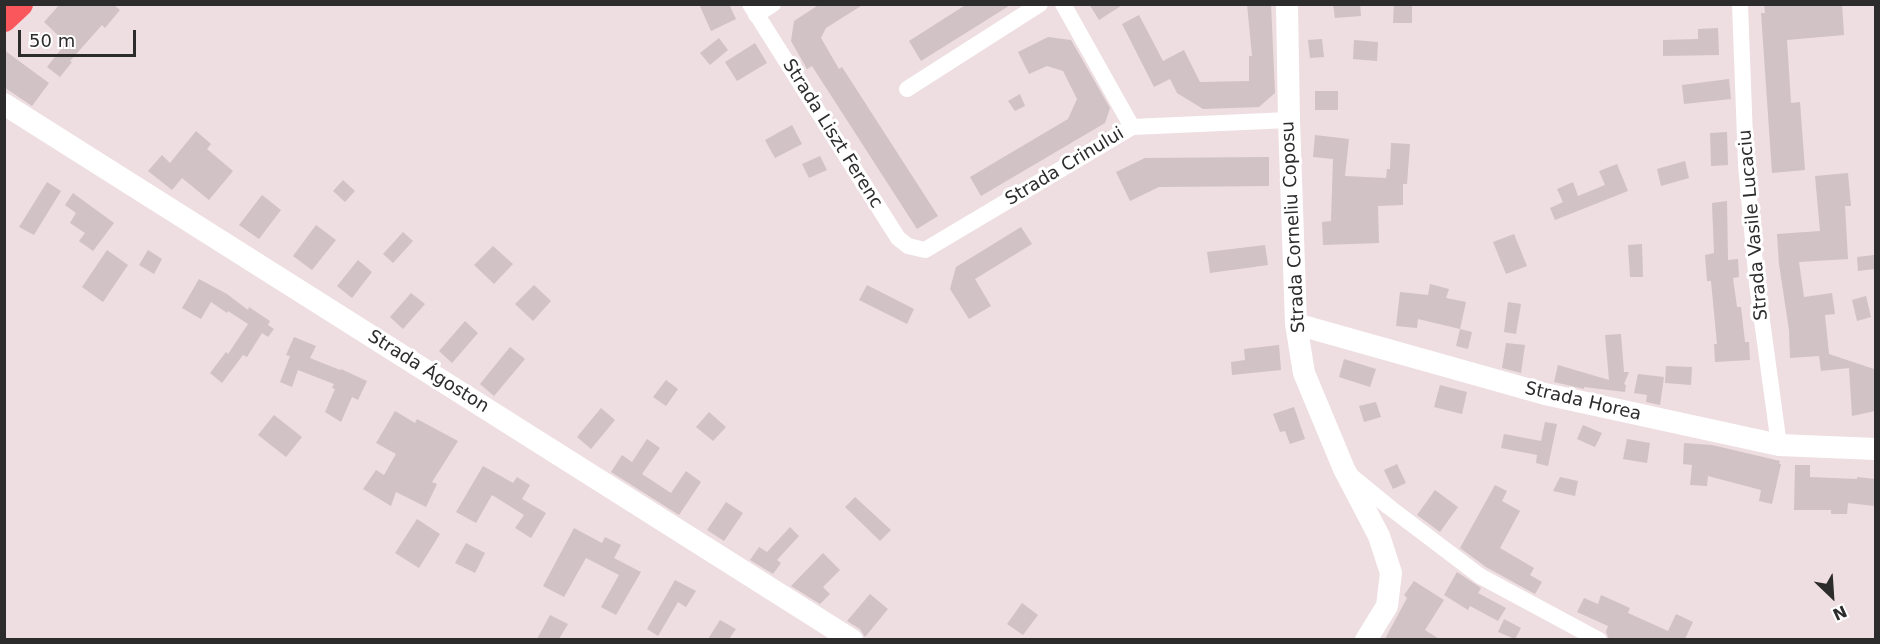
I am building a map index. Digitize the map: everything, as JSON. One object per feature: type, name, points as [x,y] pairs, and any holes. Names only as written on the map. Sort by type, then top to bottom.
[{"type":"main road","points":[[4,19],[20,4]]},
{"type":"street","points":[[753,10],[773,4]]},
{"type":"street","points":[[907,89],[1040,4]]},
{"type":"street","points":[[1063,4],[1131,127]]},
{"type":"street","name":"Strada Corneliu Coposu","points":[[1287,4],[1296,324],[1304,372],[1344,469],[1379,536],[1391,573],[1387,606],[1366,639]]},
{"type":"street","name":"Strada Vasile Lucaciu","points":[[1740,4],[1748,189],[1757,284],[1779,445]]},
{"type":"street","name":"Strada Liszt Ferenc","points":[[753,10],[898,238],[908,246],[925,250]]},
{"type":"street","name":"Strada Ágoston","points":[[4,104],[852,639]]},
{"type":"street","name":"Strada Crinului","points":[[925,250],[1131,127],[1289,120]]},
{"type":"street","name":"Strada Horea","points":[[1296,324],[1545,394],[1779,445],[1875,450]]},
{"type":"street","points":[[1344,469],[1389,507],[1480,576],[1599,639]]},
{"type":"building","points":[[60,4],[113,4],[120,10],[105,28],[102,25],[70,61],[72,62],[60,77],[47,67],[66,43],[44,22]]},
{"type":"building","points":[[699,4],[729,4],[736,19],[711,31]]},
{"type":"building","points":[[820,4],[864,4],[826,28],[821,38],[839,69],[842,67],[938,216],[917,229],[812,66],[807,69],[791,41],[794,21]]},
{"type":"building","points":[[967,4],[1012,4],[921,61],[909,41]]},
{"type":"building","points":[[1089,4],[1124,4],[1099,20]]},
{"type":"building","points":[[1247,4],[1271,4],[1275,93],[1259,107],[1203,109],[1177,93],[1170,79],[1154,87],[1122,24],[1139,15],[1163,61],[1184,50],[1200,82],[1249,81],[1249,56],[1252,56]]},
{"type":"building","points":[[1333,4],[1360,4],[1361,16],[1335,18]]},
{"type":"building","points":[[1394,4],[1412,4],[1412,23],[1393,23]]},
{"type":"building","points":[[1764,4],[1842,4],[1844,35],[1787,40],[1791,103],[1800,102],[1805,170],[1772,173],[1761,13],[1765,13]]},
{"type":"building","points":[[1718,28],[1719,55],[1663,56],[1663,40],[1698,39],[1698,29]]},
{"type":"building","points":[[1048,37],[1071,40],[1110,108],[1105,123],[981,196],[970,177],[1068,119],[1077,99],[1063,71],[1047,66],[1029,74],[1018,52]]},
{"type":"building","points":[[719,38],[728,50],[710,65],[700,53]]},
{"type":"building","points":[[1322,39],[1324,57],[1310,58],[1308,40]]},
{"type":"building","points":[[1354,40],[1378,42],[1377,61],[1353,59]]},
{"type":"building","points":[[755,43],[767,63],[737,81],[725,62]]},
{"type":"building","points":[[4,50],[49,83],[32,106],[4,87]]},
{"type":"building","points":[[1729,79],[1731,99],[1684,104],[1682,85]]},
{"type":"building","points":[[1315,91],[1338,91],[1338,110],[1315,110]]},
{"type":"building","points":[[1020,94],[1025,106],[1015,111],[1008,101]]},
{"type":"building","points":[[792,125],[802,144],[775,158],[765,140]]},
{"type":"building","points":[[196,131],[211,144],[207,149],[233,171],[209,200],[182,178],[172,190],[148,171],[162,155],[170,163]]},
{"type":"building","points":[[1727,132],[1728,165],[1711,166],[1710,133]]},
{"type":"building","points":[[1315,135],[1349,139],[1345,176],[1386,178],[1387,169],[1390,169],[1391,143],[1410,144],[1407,184],[1403,184],[1403,205],[1378,206],[1379,243],[1323,245],[1322,222],[1331,221],[1333,159],[1313,157]]},
{"type":"building","points":[[820,156],[827,170],[809,178],[802,164]]},
{"type":"building","points":[[1269,157],[1269,186],[1159,187],[1130,201],[1116,172],[1145,158]]},
{"type":"building","points":[[1685,161],[1689,178],[1661,186],[1657,169]]},
{"type":"building","points":[[1617,164],[1628,191],[1555,220],[1550,208],[1563,202],[1557,189],[1573,182],[1578,196],[1605,185],[1599,171]]},
{"type":"building","points":[[1848,173],[1851,206],[1845,206],[1848,259],[1799,262],[1804,297],[1832,293],[1835,314],[1825,315],[1829,354],[1874,369],[1875,411],[1852,416],[1849,368],[1821,371],[1819,356],[1790,358],[1789,330],[1777,234],[1820,231],[1815,176]]},
{"type":"building","points":[[343,180],[355,191],[345,202],[333,191]]},
{"type":"building","points":[[47,182],[61,191],[34,235],[19,227]]},
{"type":"building","points":[[73,193],[114,223],[93,251],[79,241],[85,233],[70,223],[76,213],[65,205]]},
{"type":"building","points":[[262,195],[281,210],[259,239],[239,225]]},
{"type":"building","points":[[1727,201],[1728,260],[1738,259],[1739,277],[1733,278],[1737,307],[1741,307],[1745,342],[1749,342],[1750,360],[1715,362],[1714,344],[1717,344],[1711,281],[1707,281],[1705,255],[1714,253],[1712,203]]},
{"type":"building","points":[[316,225],[336,240],[312,270],[293,256]]},
{"type":"building","points":[[1021,227],[1032,244],[975,279],[991,306],[969,319],[950,289],[956,267]]},
{"type":"building","points":[[403,232],[413,241],[393,263],[383,254]]},
{"type":"building","points":[[1514,234],[1527,266],[1506,274],[1493,242]]},
{"type":"building","points":[[1642,244],[1643,277],[1630,277],[1628,245]]},
{"type":"building","points":[[1265,245],[1268,265],[1210,273],[1207,252]]},
{"type":"building","points":[[493,246],[513,264],[494,284],[474,265]]},
{"type":"building","points":[[107,250],[128,265],[103,302],[82,287]]},
{"type":"building","points":[[148,250],[162,259],[154,274],[139,265]]},
{"type":"building","points":[[1874,255],[1875,269],[1858,271],[1857,257]]},
{"type":"building","points":[[358,260],[372,272],[352,298],[337,286]]},
{"type":"building","points":[[199,279],[270,321],[268,325],[274,329],[268,337],[262,333],[247,357],[243,355],[222,383],[210,373],[226,352],[228,354],[248,324],[211,302],[201,319],[182,308]]},
{"type":"building","points":[[1430,284],[1449,289],[1446,298],[1466,302],[1460,329],[1418,319],[1417,328],[1396,326],[1400,292],[1428,295]]},
{"type":"building","points":[[534,285],[551,301],[533,321],[515,304]]},
{"type":"building","points":[[867,285],[914,309],[907,324],[859,300]]},
{"type":"building","points":[[411,293],[425,304],[403,329],[390,317]]},
{"type":"building","points":[[1866,296],[1871,317],[1857,321],[1852,300]]},
{"type":"building","points":[[1508,302],[1521,304],[1516,334],[1504,332]]},
{"type":"building","points":[[465,321],[478,333],[452,363],[439,351]]},
{"type":"building","points":[[1460,329],[1472,332],[1468,349],[1456,346]]},
{"type":"building","points":[[1621,334],[1624,372],[1629,372],[1624,384],[1626,385],[1625,392],[1584,387],[1584,389],[1554,382],[1558,365],[1609,380],[1605,335]]},
{"type":"building","points":[[294,337],[316,346],[310,358],[367,381],[358,400],[352,397],[341,422],[325,412],[335,389],[332,388],[334,384],[298,370],[292,387],[280,382],[290,356],[286,355]]},
{"type":"building","points":[[1506,343],[1525,345],[1521,373],[1502,368]]},
{"type":"building","points":[[1279,345],[1281,370],[1232,375],[1231,362],[1245,360],[1244,349]]},
{"type":"building","points":[[510,347],[525,359],[494,396],[480,384]]},
{"type":"building","points":[[1344,359],[1376,369],[1370,387],[1339,377]]},
{"type":"building","points":[[1666,366],[1692,367],[1691,385],[1665,383]]},
{"type":"building","points":[[1638,374],[1664,377],[1660,405],[1646,402],[1647,395],[1634,393]]},
{"type":"building","points":[[666,380],[678,389],[666,406],[653,397]]},
{"type":"building","points":[[1440,385],[1467,392],[1462,414],[1434,407]]},
{"type":"building","points":[[1376,402],[1381,417],[1364,422],[1359,406]]},
{"type":"building","points":[[1294,407],[1305,439],[1290,444],[1285,431],[1280,432],[1273,414]]},
{"type":"building","points":[[601,408],[615,420],[591,449],[577,437]]},
{"type":"building","points":[[395,411],[415,423],[417,419],[458,441],[432,482],[437,484],[426,507],[396,492],[391,506],[363,489],[376,470],[384,475],[396,454],[376,443]]},
{"type":"building","points":[[709,412],[726,427],[713,441],[696,427]]},
{"type":"building","points":[[274,415],[302,437],[286,457],[258,435]]},
{"type":"building","points":[[1545,422],[1557,424],[1548,466],[1536,463],[1537,455],[1501,448],[1504,434],[1541,441]]},
{"type":"building","points":[[1583,425],[1602,433],[1595,447],[1577,439]]},
{"type":"building","points":[[647,439],[660,448],[642,474],[671,493],[686,471],[701,482],[679,515],[611,472],[622,455],[632,462]]},
{"type":"building","points":[[1627,439],[1650,443],[1647,463],[1623,459]]},
{"type":"building","points":[[1684,443],[1712,445],[1780,461],[1772,504],[1759,501],[1761,490],[1708,476],[1707,486],[1690,485],[1692,465],[1683,464]]},
{"type":"building","points":[[1397,464],[1406,483],[1393,489],[1384,470]]},
{"type":"building","points":[[1795,465],[1810,465],[1810,477],[1875,479],[1875,506],[1848,503],[1847,514],[1831,514],[1831,510],[1794,510]]},
{"type":"building","points":[[483,466],[513,483],[517,477],[530,485],[522,499],[546,513],[531,538],[515,528],[524,515],[492,495],[476,523],[456,512]]},
{"type":"building","points":[[1560,477],[1578,481],[1575,496],[1553,491]]},
{"type":"building","points":[[1495,485],[1507,491],[1502,501],[1520,511],[1500,548],[1534,568],[1530,575],[1542,582],[1535,594],[1486,567],[1460,548]]},
{"type":"building","points":[[1435,490],[1458,507],[1440,532],[1417,515]]},
{"type":"building","points":[[855,497],[891,530],[880,541],[845,507]]},
{"type":"building","points":[[726,502],[743,513],[724,541],[707,530]]},
{"type":"building","points":[[417,519],[440,534],[419,568],[395,553]]},
{"type":"building","points":[[790,527],[799,536],[777,560],[781,563],[773,574],[750,560],[759,547],[767,552]]},
{"type":"building","points":[[574,528],[602,543],[605,537],[621,545],[614,558],[641,572],[616,615],[601,607],[619,575],[586,558],[564,597],[543,586]]},
{"type":"building","points":[[466,543],[485,553],[475,573],[455,563]]},
{"type":"building","points":[[823,553],[840,570],[823,587],[830,594],[820,604],[791,586]]},
{"type":"building","points":[[1457,572],[1481,588],[1478,593],[1506,608],[1498,621],[1470,606],[1468,610],[1444,595]]},
{"type":"building","points":[[675,580],[696,591],[686,607],[678,602],[658,636],[647,629]]},
{"type":"building","points":[[1414,581],[1444,600],[1425,630],[1439,639],[1385,639],[1407,598],[1404,595]]},
{"type":"building","points":[[870,594],[888,609],[865,637],[860,629],[847,621]]},
{"type":"building","points":[[1601,595],[1630,608],[1628,613],[1668,631],[1676,614],[1693,622],[1685,639],[1609,639],[1606,632],[1608,626],[1577,612],[1584,598],[1598,604]]},
{"type":"building","points":[[1022,603],[1038,615],[1023,635],[1007,624]]},
{"type":"building","points":[[550,615],[568,624],[559,639],[537,639]]},
{"type":"building","points":[[1504,619],[1521,628],[1515,639],[1498,632]]},
{"type":"building","points":[[720,620],[736,629],[729,639],[708,639]]}]
